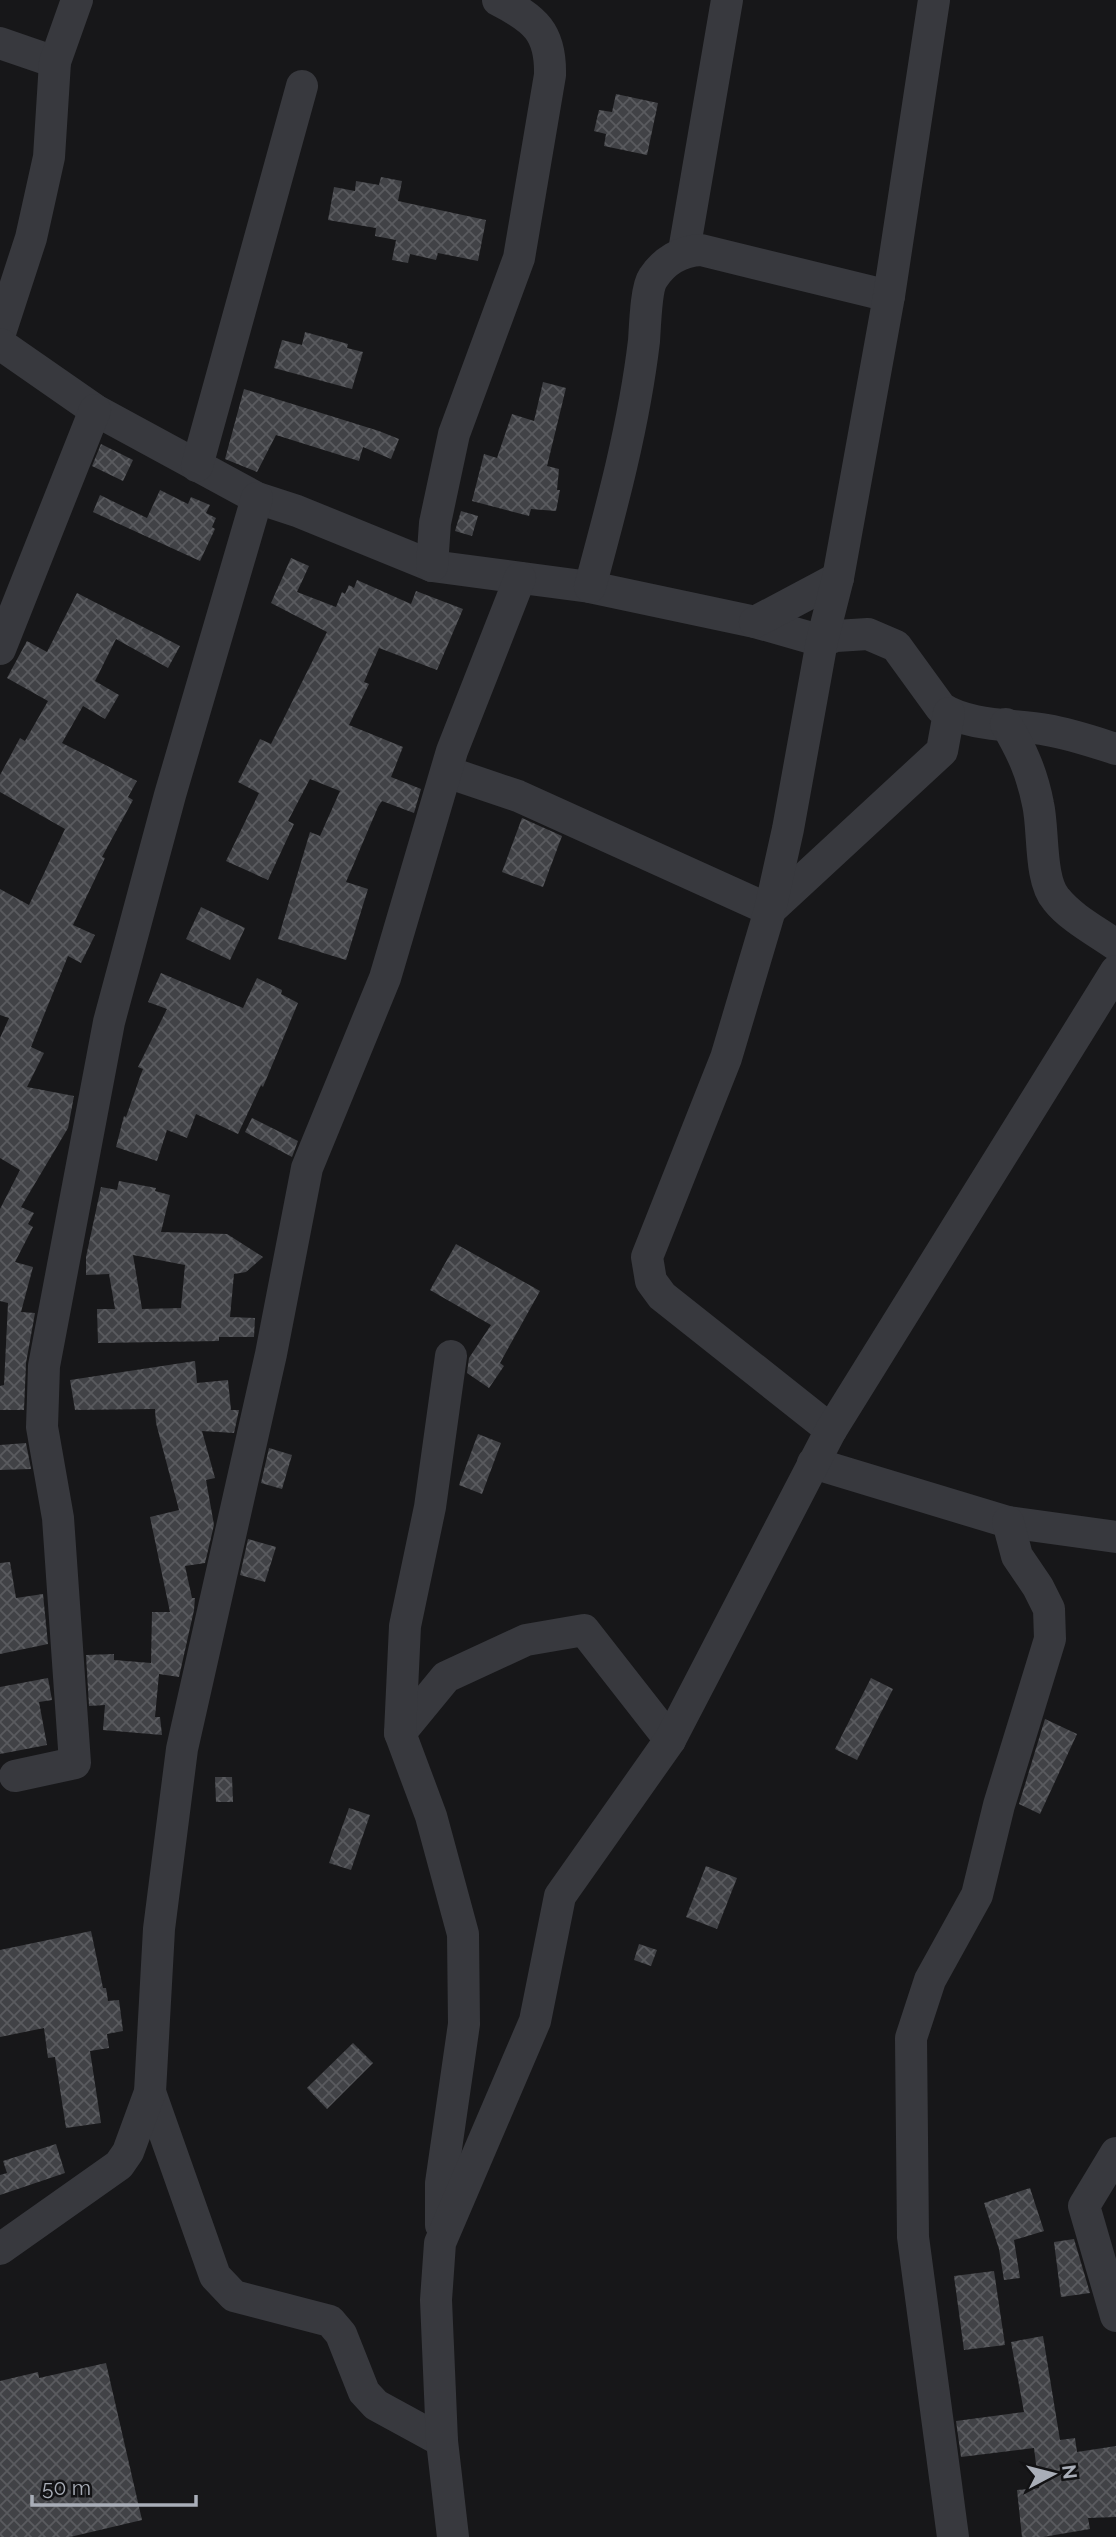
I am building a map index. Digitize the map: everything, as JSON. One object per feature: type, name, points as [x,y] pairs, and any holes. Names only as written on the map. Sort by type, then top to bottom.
[{"type":"street","points":[[0,333],[31,238],[50,157],[55,62],[77,0]]},
{"type":"street","points":[[432,566],[435,523],[454,434],[519,258],[550,75],[551,49],[536,25],[498,0]]},
{"type":"street","points":[[684,251],[727,0]]},
{"type":"street","points":[[831,1430],[662,1296],[651,1281],[647,1257],[726,1058],[770,910],[788,829],[822,641],[838,578],[889,296],[934,0]]},
{"type":"street","points":[[0,43],[55,62]]},
{"type":"street","points":[[197,466],[302,86]]},
{"type":"street","points":[[590,587],[621,472],[633,411],[651,280],[684,251],[701,250],[747,259],[889,296]]},
{"type":"street","points":[[0,344],[95,410],[257,498],[297,511],[432,566],[590,587],[755,622],[822,641],[853,633],[881,638],[896,646],[941,708],[949,713],[1049,730],[1116,750]]},
{"type":"street","points":[[0,649],[95,410]]},
{"type":"street","points":[[15,1776],[75,1763],[58,1518],[42,1427],[44,1366],[109,1022],[170,796],[257,498]]},
{"type":"street","points":[[0,2249],[119,2165],[128,2152],[149,2092],[159,1929],[182,1749],[271,1354],[307,1168],[385,978],[447,772],[520,578]]},
{"type":"street","points":[[755,622],[838,578]]},
{"type":"street","points":[[770,910],[942,751],[949,713]]},
{"type":"street","points":[[1006,724],[1030,768],[1039,806],[1047,883],[1055,898],[1070,913],[1116,945]]},
{"type":"street","points":[[447,772],[518,796],[770,910]]},
{"type":"street","points":[[440,2243],[535,2021],[561,1896],[670,1740],[831,1430],[1116,971]]},
{"type":"street","points":[[451,1356],[430,1507],[405,1626],[400,1732],[431,1816],[463,1934],[464,2024],[442,2183],[436,2300],[442,2441],[453,2537]]},
{"type":"street","points":[[813,1463],[1008,1522],[1116,1537]]},
{"type":"street","points":[[953,2537],[913,2237],[911,2038],[930,1980],[977,1895],[999,1805],[1049,1639],[1049,1609],[1017,1556],[1008,1522]]},
{"type":"street","points":[[400,1732],[446,1677],[526,1640],[584,1630],[670,1740]]},
{"type":"street","points":[[149,2092],[215,2276],[234,2296],[330,2321],[341,2334],[363,2392],[376,2405],[442,2441]]},
{"type":"street","points":[[1116,2153],[1084,2206],[1116,2316]]},
{"type":"building","points":[[616,94],[658,103],[647,155],[604,146],[606,134],[594,131],[599,110],[612,112]]},
{"type":"building","points":[[381,177],[402,181],[398,201],[486,220],[478,261],[438,253],[436,260],[410,254],[408,263],[392,260],[396,240],[375,236],[376,228],[328,220],[334,187],[355,191],[356,181],[379,185]]},
{"type":"building","points":[[305,332],[348,344],[347,348],[363,352],[352,389],[274,368],[282,340],[302,345]]},
{"type":"building","points":[[543,382],[566,388],[547,466],[559,469],[557,490],[560,490],[556,511],[531,509],[529,516],[472,501],[484,454],[497,458],[512,414],[534,421]]},
{"type":"building","points":[[244,389],[399,439],[391,459],[363,447],[359,461],[276,435],[257,472],[225,459]]},
{"type":"building","points":[[101,444],[133,460],[123,481],[92,466]]},
{"type":"building","points":[[160,490],[188,504],[191,497],[210,505],[206,513],[216,518],[212,527],[215,529],[200,561],[93,512],[100,495],[147,518]]},
{"type":"building","points":[[461,511],[478,516],[472,536],[455,531]]},
{"type":"building","points":[[291,558],[309,566],[297,592],[336,607],[342,592],[345,594],[349,585],[354,588],[357,580],[411,604],[416,591],[463,609],[437,670],[379,648],[364,682],[369,684],[349,725],[403,747],[391,777],[421,789],[414,813],[382,801],[378,807],[346,882],[368,889],[346,960],[278,939],[310,832],[320,836],[340,791],[310,779],[288,821],[294,824],[268,880],[226,861],[259,793],[238,782],[260,739],[271,744],[327,632],[271,603]]},
{"type":"building","points":[[77,593],[180,646],[168,668],[116,639],[95,681],[119,695],[105,719],[83,706],[62,743],[137,781],[128,797],[133,800],[102,857],[105,858],[73,925],[95,935],[81,963],[68,956],[31,1047],[44,1053],[27,1087],[74,1096],[68,1128],[21,1207],[34,1213],[28,1224],[33,1227],[15,1262],[33,1267],[21,1312],[35,1313],[26,1363],[24,1410],[0,1410],[0,1386],[4,1385],[8,1303],[0,1301],[0,1209],[20,1170],[0,1158],[0,1038],[9,1018],[0,1015],[0,889],[29,905],[65,829],[0,792],[0,775],[20,738],[25,741],[48,701],[7,678],[27,641],[47,652]]},
{"type":"building","points":[[522,818],[562,836],[543,887],[502,872]]},
{"type":"building","points":[[201,907],[245,928],[230,960],[186,939]]},
{"type":"building","points":[[161,973],[243,1008],[257,978],[282,990],[281,994],[298,1003],[263,1087],[261,1085],[238,1134],[196,1114],[187,1138],[167,1130],[157,1161],[116,1147],[124,1116],[126,1117],[143,1069],[138,1067],[167,1009],[148,1002]]},
{"type":"building","points":[[252,1118],[298,1141],[292,1157],[245,1132]]},
{"type":"building","points":[[119,1181],[156,1188],[155,1191],[170,1195],[161,1232],[227,1234],[263,1257],[246,1272],[234,1274],[230,1317],[255,1318],[254,1337],[219,1337],[219,1341],[98,1343],[97,1309],[115,1309],[109,1274],[86,1275],[86,1257],[101,1187],[117,1190]],"holes":[[[133,1255],[185,1265],[181,1308],[142,1309]]]},
{"type":"building","points":[[456,1244],[540,1291],[500,1363],[504,1366],[489,1388],[467,1373],[469,1358],[491,1325],[430,1290]]},
{"type":"building","points":[[195,1361],[197,1383],[228,1380],[231,1410],[239,1410],[234,1433],[202,1431],[215,1478],[206,1480],[214,1525],[205,1563],[185,1566],[192,1598],[195,1598],[179,1677],[159,1674],[155,1717],[160,1717],[162,1735],[103,1730],[105,1705],[89,1706],[86,1655],[114,1654],[114,1660],[151,1663],[152,1612],[170,1612],[150,1517],[179,1510],[156,1423],[155,1409],[75,1410],[70,1380]]},
{"type":"building","points":[[478,1434],[501,1443],[482,1494],[459,1485]]},
{"type":"building","points":[[26,1443],[31,1469],[0,1470],[0,1445]]},
{"type":"building","points":[[269,1448],[292,1455],[282,1489],[261,1483]]},
{"type":"building","points":[[248,1539],[276,1547],[265,1582],[240,1575]]},
{"type":"building","points":[[10,1562],[16,1598],[43,1594],[48,1644],[0,1654],[0,1563]]},
{"type":"building","points":[[48,1678],[52,1700],[39,1702],[47,1745],[0,1754],[0,1687]]},
{"type":"building","points":[[871,1678],[893,1689],[857,1760],[835,1749]]},
{"type":"building","points":[[1045,1719],[1077,1734],[1040,1814],[1019,1804]]},
{"type":"building","points":[[215,1777],[232,1777],[233,1802],[216,1802]]},
{"type":"building","points":[[349,1808],[370,1815],[351,1870],[329,1863]]},
{"type":"building","points":[[706,1866],[737,1878],[717,1929],[686,1917]]},
{"type":"building","points":[[91,1931],[103,1988],[106,1988],[108,2001],[119,2000],[123,2031],[107,2034],[109,2048],[90,2051],[101,2123],[66,2128],[55,2057],[48,2058],[44,2028],[0,2037],[0,1950]]},
{"type":"building","points":[[639,1944],[657,1950],[651,1966],[634,1960]]},
{"type":"building","points":[[353,2043],[373,2063],[327,2109],[307,2088]]},
{"type":"building","points":[[56,2144],[65,2173],[0,2195],[0,2175],[7,2173],[3,2161]]},
{"type":"building","points":[[1030,2188],[1044,2231],[1014,2240],[1020,2278],[1004,2280],[999,2249],[984,2203]]},
{"type":"building","points":[[1074,2239],[1090,2293],[1061,2297],[1054,2242]]},
{"type":"building","points":[[994,2271],[1005,2345],[964,2350],[954,2276]]},
{"type":"building","points":[[1043,2336],[1060,2440],[1075,2438],[1077,2452],[1116,2446],[1116,2517],[1088,2518],[1090,2529],[1043,2537],[1022,2537],[1017,2490],[1039,2488],[1034,2448],[961,2457],[956,2421],[1024,2412],[1011,2342]]},
{"type":"building","points":[[106,2363],[142,2520],[70,2537],[0,2537],[0,2381],[38,2372],[39,2378]]}]
